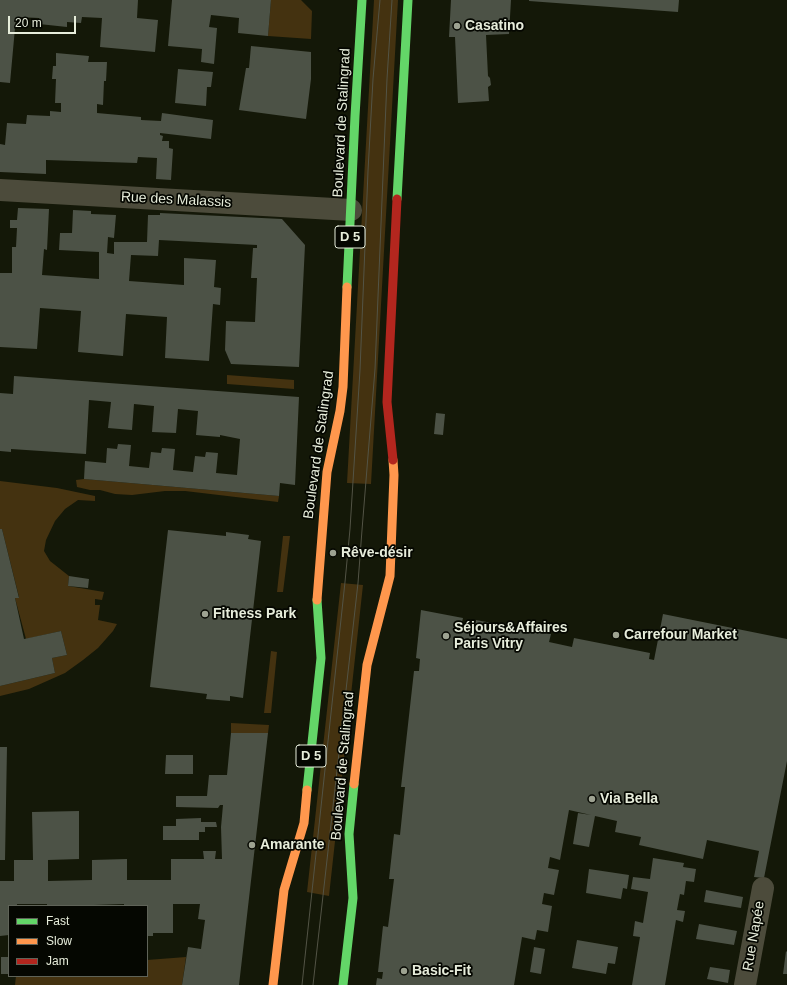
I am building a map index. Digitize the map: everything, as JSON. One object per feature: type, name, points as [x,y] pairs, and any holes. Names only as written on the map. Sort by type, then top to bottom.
[{"type":"main road","name":"Boulevard de Stalingrad","points":[[273,985],[284,890],[304,823],[321,658],[317,600],[327,472],[340,411],[343,387],[355,116],[362,0]]},
{"type":"main road","name":"Boulevard de Stalingrad","points":[[343,985],[353,898],[349,834],[367,665],[390,576],[394,475],[387,402],[408,0]]},
{"type":"street","name":"Rue des Malassis","points":[[0,190],[351,210]]},
{"type":"street","name":"Rue Napée","points":[[745,985],[763,888]]},
{"type":"shaded area","points":[[271,0],[301,0],[312,11],[311,39],[268,36]]},
{"type":"shaded area","points":[[374,0],[398,0],[371,484],[347,483]]},
{"type":"shaded area","points":[[227,375],[294,380],[294,389],[227,384]]},
{"type":"shaded area","points":[[84,479],[279,496],[278,502],[185,491],[165,491],[132,495],[115,494],[100,490],[90,490],[77,487],[76,480]]},
{"type":"shaded area","points":[[0,481],[57,488],[95,496],[95,501],[78,500],[65,509],[55,521],[46,540],[44,551],[50,561],[69,576],[68,586],[104,592],[102,600],[95,599],[95,605],[100,605],[98,620],[117,624],[113,631],[98,648],[65,673],[29,689],[0,696],[0,686],[55,673],[52,658],[67,655],[61,631],[26,639],[15,598],[19,597],[2,529],[0,529]]},
{"type":"shaded area","points":[[283,536],[290,536],[283,592],[277,592]]},
{"type":"shaded area","points":[[341,583],[363,585],[329,896],[307,892]]},
{"type":"shaded area","points":[[271,651],[277,652],[271,713],[264,713]]},
{"type":"shaded area","points":[[231,723],[269,725],[268,733],[231,733]]},
{"type":"shaded area","points":[[186,957],[182,985],[15,985],[16,977],[148,977],[148,960]]},
{"type":"building","points":[[0,0],[138,0],[137,18],[158,20],[155,52],[100,47],[102,18],[82,17],[81,23],[67,22],[67,27],[39,24],[39,18],[16,17],[10,83],[0,82]]},
{"type":"building","points":[[172,0],[271,0],[268,36],[238,33],[239,18],[211,15],[209,27],[217,28],[214,64],[201,62],[202,49],[168,46]]},
{"type":"building","points":[[451,0],[511,0],[509,34],[486,35],[488,76],[490,78],[491,85],[488,87],[489,101],[458,103],[455,37],[449,37]]},
{"type":"building","points":[[529,0],[679,0],[678,12]]},
{"type":"building","points":[[251,46],[311,52],[311,79],[306,119],[239,110],[246,68],[249,68]]},
{"type":"building","points":[[56,53],[89,56],[88,62],[107,62],[106,81],[104,81],[103,105],[97,104],[97,113],[141,117],[141,120],[161,121],[162,113],[213,120],[211,139],[160,133],[160,135],[163,136],[162,141],[169,141],[169,148],[173,149],[171,180],[156,179],[157,158],[138,157],[137,163],[46,160],[46,174],[0,172],[0,144],[5,145],[7,123],[26,124],[27,115],[50,116],[50,111],[61,112],[61,103],[55,103],[56,79],[52,79],[53,66],[56,66]]},
{"type":"building","points":[[178,69],[213,72],[211,87],[207,87],[206,106],[175,103]]},
{"type":"building","points":[[18,208],[49,209],[47,250],[44,249],[42,275],[99,279],[99,252],[59,250],[60,233],[72,233],[73,210],[91,211],[91,214],[116,215],[114,238],[108,237],[107,253],[114,254],[114,242],[147,242],[148,215],[160,215],[160,213],[282,219],[305,245],[299,367],[231,364],[225,350],[226,321],[255,322],[257,278],[251,278],[253,248],[257,248],[257,245],[159,240],[158,256],[131,255],[129,281],[184,285],[184,258],[216,260],[214,287],[221,288],[220,305],[213,304],[209,361],[165,358],[167,317],[126,314],[123,356],[78,352],[81,311],[40,308],[37,349],[0,347],[0,273],[12,273],[12,247],[16,247],[17,228],[10,228],[10,220],[17,220]]},
{"type":"building","points":[[14,376],[299,397],[295,485],[280,483],[279,496],[84,479],[85,461],[106,463],[107,448],[117,449],[118,444],[131,445],[129,466],[149,468],[151,452],[161,453],[162,448],[175,449],[173,470],[193,472],[195,456],[205,457],[206,452],[218,453],[216,473],[237,475],[240,439],[220,435],[220,437],[196,435],[198,411],[178,409],[176,433],[152,432],[154,406],[134,404],[132,430],[108,428],[111,402],[89,400],[86,454],[11,449],[11,452],[0,451],[0,393],[13,394]]},
{"type":"building","points":[[436,413],[445,414],[443,435],[434,434]]},
{"type":"building","points":[[0,529],[2,529],[19,598],[15,598],[24,639],[61,631],[67,655],[52,658],[55,673],[0,686]]},
{"type":"building","name":"Fitness Park","points":[[168,530],[226,536],[226,532],[249,535],[248,539],[261,541],[243,698],[230,696],[230,701],[206,699],[207,694],[150,687]]},
{"type":"building","points":[[69,576],[89,579],[88,588],[68,586]]},
{"type":"building","name":"Via Bella","points":[[421,610],[463,618],[461,626],[474,629],[476,620],[551,634],[549,642],[572,647],[574,638],[650,653],[649,659],[654,660],[663,614],[787,639],[787,761],[764,878],[754,877],[759,851],[707,840],[703,859],[639,845],[641,837],[615,832],[617,821],[595,816],[589,847],[573,844],[578,813],[591,815],[569,810],[560,860],[550,857],[548,868],[559,870],[554,895],[544,893],[542,904],[552,906],[548,932],[537,930],[535,940],[522,937],[514,985],[376,985],[377,978],[382,979],[383,972],[378,972],[383,926],[388,927],[394,879],[389,879],[394,834],[400,835],[405,787],[401,787],[414,671],[419,671],[420,659],[416,658]]},
{"type":"building","points":[[231,733],[268,733],[239,985],[182,985],[188,947],[201,949],[205,920],[198,919],[200,904],[173,904],[173,933],[153,933],[153,936],[148,936],[148,905],[8,905],[8,935],[0,936],[0,881],[14,881],[14,860],[33,860],[32,812],[79,811],[79,859],[48,860],[48,881],[92,880],[92,860],[127,859],[127,880],[171,880],[171,859],[204,859],[203,851],[216,851],[215,859],[222,859],[221,827],[223,805],[220,805],[218,808],[176,807],[176,796],[207,796],[209,775],[227,775]]},
{"type":"building","points":[[0,747],[7,747],[5,860],[0,860]]},
{"type":"building","points":[[166,755],[193,755],[193,774],[165,774]]},
{"type":"building","points":[[201,818],[201,822],[216,822],[217,827],[205,827],[205,832],[199,832],[199,840],[163,840],[163,826],[176,826],[176,819]]},
{"type":"building","points":[[653,858],[684,863],[683,867],[696,869],[694,882],[686,881],[684,895],[680,894],[677,910],[685,911],[683,922],[676,920],[665,985],[632,985],[640,937],[633,936],[635,921],[643,923],[648,892],[631,889],[633,877],[650,879]]},
{"type":"building","points":[[589,869],[629,875],[627,889],[623,888],[621,899],[586,893]]},
{"type":"building","points":[[706,890],[743,897],[741,908],[704,902]]},
{"type":"building","points":[[699,924],[737,931],[734,945],[696,939]]},
{"type":"building","points":[[577,940],[618,947],[615,964],[608,963],[606,974],[572,968]]},
{"type":"building","points":[[534,947],[545,949],[541,974],[530,972]]},
{"type":"building","points":[[786,951],[787,974],[783,974]]},
{"type":"building","points":[[1,957],[8,957],[8,974],[1,974]]},
{"type":"building","points":[[710,967],[730,970],[728,983],[707,979]]},
{"type":"tram line","points":[[302,985],[350,529],[360,370],[373,79],[380,0]]},
{"type":"tram line","points":[[313,985],[358,583],[375,369],[387,79],[392,0]]},
{"type":"traffic: fast","points":[[347,287],[362,0]]},
{"type":"traffic: fast","points":[[397,199],[408,0]]},
{"type":"traffic: fast","points":[[307,790],[321,658],[317,600]]},
{"type":"traffic: fast","points":[[343,985],[353,898],[349,834],[354,784]]},
{"type":"traffic: slow","points":[[317,600],[327,472],[340,411],[343,387],[347,287]]},
{"type":"traffic: slow","points":[[354,784],[367,665],[390,576],[394,475],[393,460]]},
{"type":"traffic: slow","points":[[273,985],[284,890],[304,823],[307,790]]},
{"type":"traffic: jam","points":[[393,460],[387,402],[397,199]]},
{"type":"place","name":"Casatino","points":[[457,26]]},
{"type":"place","name":"Rêve-désir","points":[[333,553]]},
{"type":"place","name":"Fitness Park","points":[[205,614]]},
{"type":"place","name":"Carrefour Market","points":[[616,635]]},
{"type":"place","name":"Séjours&Affaires Paris Vitry","points":[[446,636]]},
{"type":"place","name":"Via Bella","points":[[592,799]]},
{"type":"place","name":"Amarante","points":[[252,845]]},
{"type":"place","name":"Basic-Fit","points":[[404,971]]}]
